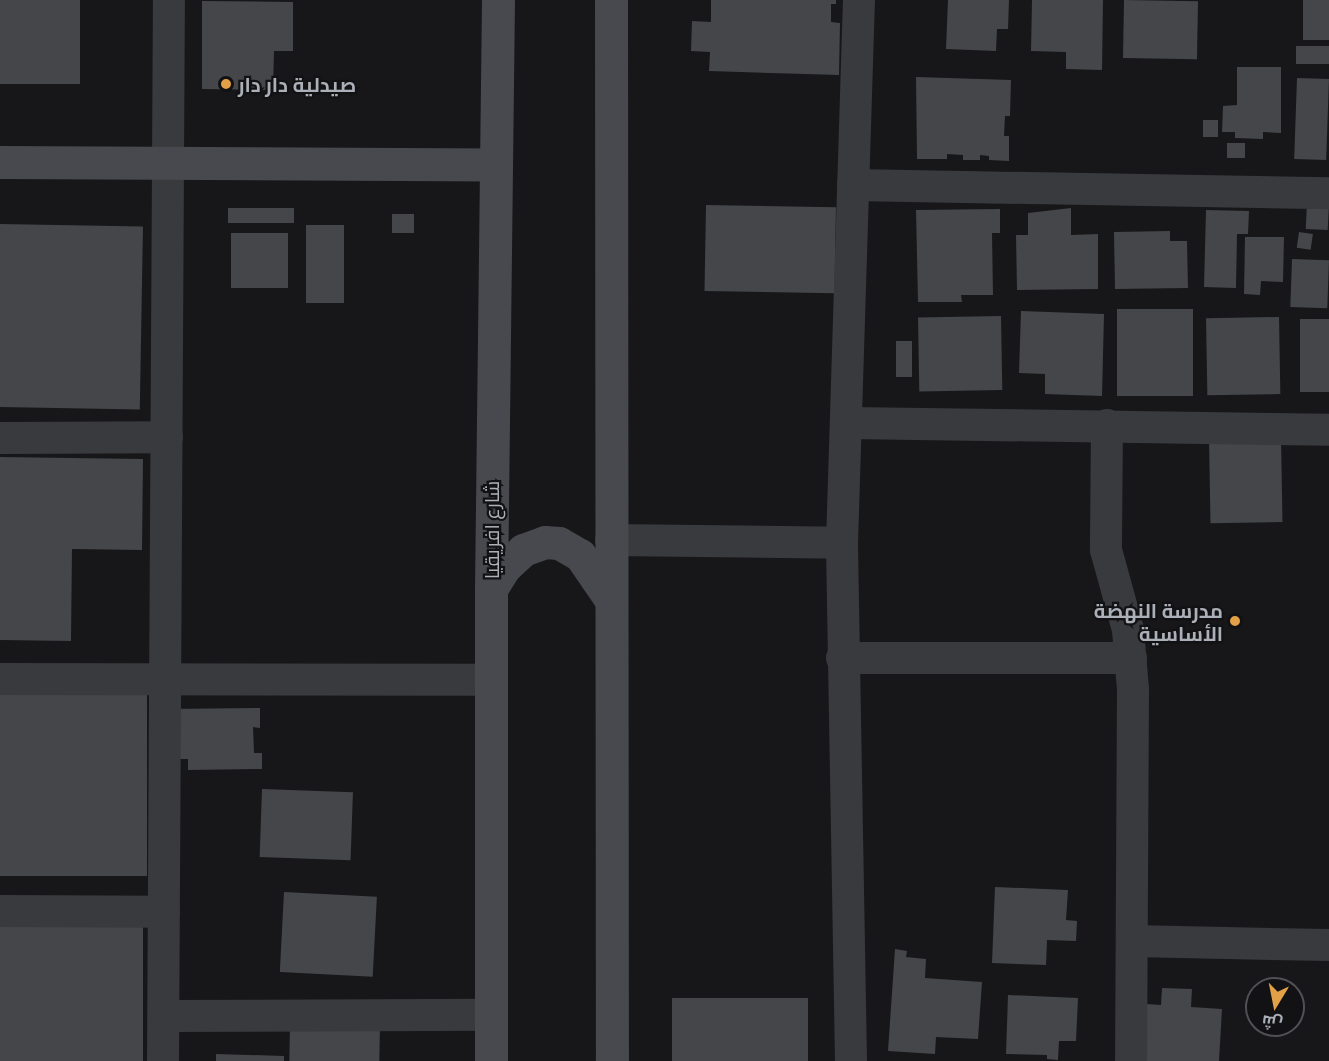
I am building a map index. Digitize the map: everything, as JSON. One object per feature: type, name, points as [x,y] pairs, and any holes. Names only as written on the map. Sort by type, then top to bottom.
[{"type":"street","points":[[163,1061],[169,0]]},
{"type":"street","name":"شارع افريقيا","points":[[491,1061],[490,680],[494,165],[498,0]]},
{"type":"street","points":[[611,0],[612,1061]]},
{"type":"street","points":[[851,1061],[842,658],[842,543],[848,423],[859,0]]},
{"type":"street","points":[[0,162],[494,165]]},
{"type":"street","points":[[853,185],[1329,193]]},
{"type":"street","points":[[848,423],[1329,429]]},
{"type":"street","points":[[1107,425],[1106,550],[1128,630],[1131,658],[1131,1061]]},
{"type":"street","points":[[0,438],[167,437]]},
{"type":"street","points":[[611,540],[842,543]]},
{"type":"street","points":[[491,589],[505,567],[523,550],[545,542],[559,543],[580,555],[611,600]]},
{"type":"street","points":[[842,658],[1131,658]]},
{"type":"street","points":[[0,679],[490,680]]},
{"type":"street","points":[[0,911],[164,912]]},
{"type":"street","points":[[1132,941],[1329,945]]},
{"type":"street","points":[[164,1016],[491,1015]]},
{"type":"building","points":[[0,0],[80,0],[80,84],[0,84]]},
{"type":"building","points":[[711,0],[836,0],[836,4],[831,4],[831,22],[840,23],[839,75],[709,71],[710,52],[691,51],[692,21],[711,22]]},
{"type":"building","points":[[948,0],[1009,0],[1008,29],[997,29],[996,51],[946,49]]},
{"type":"building","points":[[1032,0],[1103,0],[1102,70],[1066,69],[1066,52],[1031,51]]},
{"type":"building","points":[[1124,0],[1198,1],[1197,59],[1123,58]]},
{"type":"building","points":[[1303,0],[1329,0],[1329,40],[1303,40]]},
{"type":"building","points":[[202,1],[293,2],[293,51],[274,51],[273,90],[202,89]]},
{"type":"building","points":[[1296,46],[1329,46],[1329,64],[1296,64]]},
{"type":"building","points":[[1237,67],[1281,67],[1281,133],[1263,132],[1263,139],[1235,138],[1235,132],[1222,132],[1223,106],[1237,105]]},
{"type":"building","points":[[916,77],[1011,80],[1010,116],[1005,116],[1004,136],[1009,136],[1009,161],[989,160],[989,156],[980,155],[980,160],[963,160],[963,155],[947,154],[947,159],[917,159]]},
{"type":"building","points":[[1297,78],[1329,79],[1326,160],[1294,159]]},
{"type":"building","points":[[1203,120],[1218,120],[1218,137],[1203,137]]},
{"type":"building","points":[[1227,143],[1245,143],[1245,158],[1227,158]]},
{"type":"building","points":[[1307,204],[1329,205],[1328,230],[1306,229]]},
{"type":"building","points":[[706,205],[836,207],[834,293],[704,291]]},
{"type":"building","points":[[228,208],[294,208],[294,223],[228,223]]},
{"type":"building","points":[[1071,208],[1071,235],[1098,234],[1098,289],[1017,290],[1016,235],[1028,235],[1028,213]]},
{"type":"building","points":[[1000,209],[1000,233],[992,233],[993,295],[961,295],[962,302],[918,302],[916,210]]},
{"type":"building","points":[[1206,210],[1249,211],[1248,234],[1237,234],[1236,288],[1204,287]]},
{"type":"building","points":[[392,214],[414,214],[414,233],[392,233]]},
{"type":"building","points":[[0,224],[143,226],[140,409],[0,407]]},
{"type":"building","points":[[306,225],[344,225],[344,303],[306,303]]},
{"type":"building","points":[[1170,231],[1170,241],[1187,241],[1188,288],[1115,289],[1114,232]]},
{"type":"building","points":[[1299,232],[1313,234],[1311,250],[1297,248]]},
{"type":"building","points":[[231,233],[288,233],[288,288],[231,288]]},
{"type":"building","points":[[1245,237],[1284,237],[1283,282],[1261,281],[1260,295],[1244,294]]},
{"type":"building","points":[[1292,259],[1329,260],[1327,308],[1290,307]]},
{"type":"building","points":[[1117,309],[1193,309],[1193,396],[1117,396]]},
{"type":"building","points":[[1021,311],[1104,314],[1102,396],[1045,394],[1045,374],[1019,373]]},
{"type":"building","points":[[1001,316],[1002,390],[919,391],[918,317]]},
{"type":"building","points":[[1279,317],[1280,394],[1207,395],[1206,318]]},
{"type":"building","points":[[1300,319],[1329,319],[1329,392],[1300,392]]},
{"type":"building","points":[[896,341],[912,341],[912,377],[896,377]]},
{"type":"building","points":[[1281,437],[1282,522],[1210,523],[1209,438]]},
{"type":"building","points":[[0,457],[143,459],[142,550],[72,549],[71,641],[0,640]]},
{"type":"building","points":[[0,693],[147,693],[147,876],[0,876]]},
{"type":"building","points":[[260,708],[260,728],[253,727],[254,753],[262,753],[262,769],[188,770],[188,759],[168,759],[167,709]]},
{"type":"building","points":[[262,789],[353,792],[351,860],[260,857]]},
{"type":"building","points":[[995,887],[1068,890],[1066,920],[1077,921],[1076,941],[1047,940],[1046,965],[992,963]]},
{"type":"building","points":[[284,892],[377,897],[373,977],[280,972]]},
{"type":"building","points":[[0,924],[143,924],[143,1061],[0,1061]]},
{"type":"building","points":[[895,949],[907,951],[906,957],[926,959],[925,978],[982,982],[978,1039],[936,1037],[935,1054],[888,1051]]},
{"type":"building","points":[[1162,988],[1192,989],[1191,1007],[1222,1009],[1219,1061],[1143,1061],[1146,1004],[1161,1005]]},
{"type":"building","points":[[1008,995],[1078,998],[1076,1041],[1059,1041],[1058,1060],[1047,1059],[1047,1055],[1006,1054]]},
{"type":"building","points":[[672,998],[808,998],[808,1061],[672,1061]]},
{"type":"building","points":[[290,1023],[380,1025],[379,1061],[289,1061]]},
{"type":"building","points":[[216,1054],[284,1056],[284,1061],[216,1061]]},
{"type":"place","name":"صيدلية دار دار","points":[[226,84]]},
{"type":"place","name":"مدرسة النهضة الأساسية","points":[[1235,621]]}]
